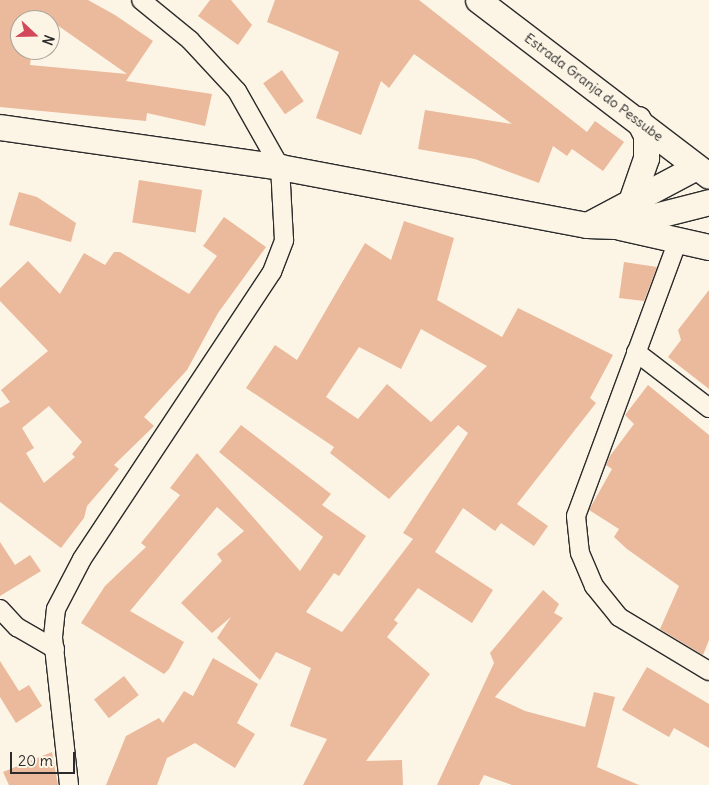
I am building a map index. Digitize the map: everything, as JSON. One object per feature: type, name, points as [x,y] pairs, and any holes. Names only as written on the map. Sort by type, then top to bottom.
[{"type":"street","points":[[69,785],[55,649],[56,609],[82,559],[272,272],[284,240],[280,168],[237,91],[190,40],[141,0]]},
{"type":"street","name":"Estrada Granja do Pessube","points":[[478,0],[638,119],[703,171]]},
{"type":"street","points":[[631,201],[646,158],[646,135],[638,119]]},
{"type":"street","points":[[0,128],[280,168],[587,225],[615,226],[677,243],[709,247]]},
{"type":"street","points":[[587,225],[631,201],[703,171]]},
{"type":"street","points":[[615,226],[709,202]]},
{"type":"street","points":[[677,243],[659,301],[636,352],[576,516],[580,553],[594,586],[619,617],[709,671]]},
{"type":"street","points":[[636,352],[709,408]]},
{"type":"street","points":[[0,610],[17,627],[55,649]]},
{"type":"building","points":[[0,0],[88,0],[115,15],[153,41],[126,81],[212,94],[205,126],[147,113],[146,121],[0,107]]},
{"type":"building","points":[[210,0],[231,0],[252,25],[238,45],[198,16]]},
{"type":"building","points":[[275,0],[419,0],[587,132],[595,121],[624,142],[603,171],[572,149],[567,156],[553,146],[539,183],[475,159],[418,149],[425,110],[512,124],[414,54],[389,88],[381,81],[361,135],[316,118],[339,52],[267,22]]},
{"type":"building","points":[[282,70],[304,101],[285,114],[263,83]]},
{"type":"building","points":[[139,180],[202,190],[195,232],[132,222]]},
{"type":"building","points":[[19,192],[37,197],[76,223],[71,242],[9,225]]},
{"type":"building","points":[[224,217],[266,247],[218,313],[187,370],[144,417],[154,426],[114,465],[119,469],[87,506],[84,518],[61,548],[0,502],[0,408],[10,402],[1,390],[48,351],[0,301],[0,288],[28,261],[60,294],[84,253],[105,265],[114,252],[120,252],[189,294],[217,256],[203,246]],"holes":[[[49,406],[82,442],[72,454],[75,457],[44,483],[26,453],[34,448],[22,428]]]},
{"type":"building","points":[[404,221],[454,238],[437,300],[502,337],[518,308],[613,355],[590,398],[596,403],[517,504],[548,526],[534,546],[501,523],[495,531],[463,508],[435,552],[493,590],[472,623],[418,588],[394,620],[398,623],[387,637],[430,674],[366,761],[402,760],[403,785],[303,785],[327,739],[290,726],[311,668],[276,652],[260,680],[217,638],[231,617],[212,633],[181,603],[222,561],[217,554],[244,531],[217,507],[130,611],[184,642],[169,669],[164,674],[81,623],[105,586],[146,547],[141,543],[180,495],[170,488],[197,453],[300,571],[323,537],[219,452],[241,425],[331,494],[322,505],[366,536],[339,576],[334,573],[306,612],[342,632],[413,539],[403,533],[468,433],[458,425],[389,499],[330,453],[334,447],[246,388],[275,345],[297,360],[365,243],[391,260]],"holes":[[[421,329],[487,366],[431,422],[387,384],[358,419],[326,397],[359,347],[401,369]]]},
{"type":"building","points":[[624,262],[657,267],[644,301],[619,298]]},
{"type":"building","points":[[709,290],[709,389],[668,357],[681,340],[678,330]]},
{"type":"building","points":[[648,385],[709,435],[709,640],[703,655],[660,629],[679,586],[627,549],[614,537],[619,529],[589,510],[612,469],[606,465],[610,456],[634,424],[625,415]]},
{"type":"building","points":[[0,542],[15,565],[30,555],[41,571],[0,596]]},
{"type":"building","points":[[543,590],[559,604],[554,613],[563,618],[495,697],[525,711],[585,727],[594,692],[615,697],[597,767],[639,785],[512,785],[484,775],[479,785],[437,785],[494,663],[490,653]]},
{"type":"building","points":[[213,658],[258,684],[237,723],[255,734],[235,768],[195,743],[167,758],[157,785],[106,785],[126,736],[159,718],[163,723],[184,691],[193,696]]},
{"type":"building","points":[[0,661],[19,691],[29,685],[42,706],[16,723],[0,697]]},
{"type":"building","points":[[647,667],[709,704],[709,748],[674,728],[669,737],[622,710]]},
{"type":"building","points":[[124,676],[139,695],[109,718],[94,699]]},
{"type":"building","points":[[52,752],[58,785],[9,785],[3,772]]}]
